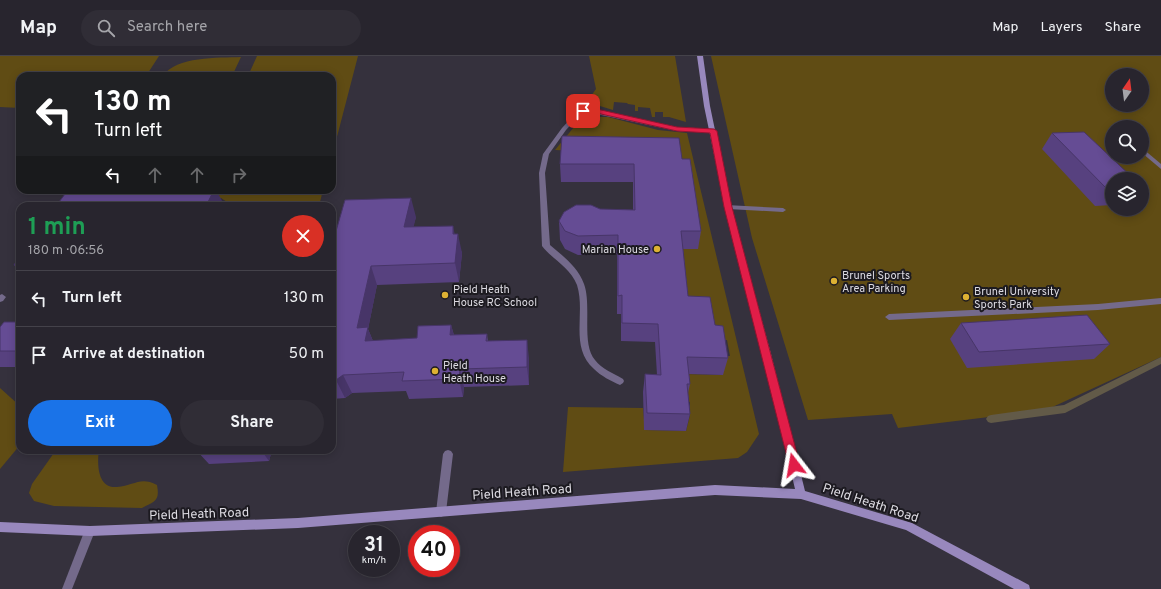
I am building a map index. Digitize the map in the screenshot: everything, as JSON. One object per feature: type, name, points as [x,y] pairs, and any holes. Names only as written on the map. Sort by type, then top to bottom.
[{"type":"street","points":[[700,56],[707,106],[714,131],[728,207],[801,494]]},
{"type":"street","points":[[620,382],[600,372],[589,359],[584,346],[584,303],[582,287],[574,271],[546,246],[542,173],[546,154],[577,115],[588,110],[677,129],[714,131]]},
{"type":"street","points":[[1149,156],[1161,167]]},
{"type":"street","points":[[728,207],[783,210]]},
{"type":"street","points":[[890,316],[1098,307],[1161,301]]},
{"type":"street","points":[[441,512],[448,454]]},
{"type":"street","name":"Pield Heath Road","points":[[0,527],[90,531],[298,523],[715,490],[801,494],[908,526],[1025,589]]},
{"type":"street","points":[[67,589],[90,531]]},
{"type":"shaded area","points":[[0,56],[159,56],[149,72],[16,72],[16,108],[0,107]]},
{"type":"shaded area","points":[[257,56],[358,56],[336,141],[336,72],[250,72]]},
{"type":"shaded area","points":[[589,56],[675,56],[686,122],[669,117],[663,117],[663,112],[655,112],[655,117],[652,117],[650,108],[638,107],[638,111],[635,111],[635,105],[627,103],[614,102],[613,110],[590,103],[588,100],[596,89]]},
{"type":"shaded area","name":"Brunel University Sports Park","points":[[711,56],[1161,56],[1161,357],[1046,410],[898,428],[892,414],[808,420],[752,238]]},
{"type":"shaded area","points":[[241,57],[234,72],[166,72],[169,69],[187,61],[210,58]]},
{"type":"shaded area","points":[[587,117],[608,117],[658,130],[687,133],[759,434],[747,452],[738,458],[563,472],[568,407],[643,408],[645,430],[686,431],[690,415],[690,402],[686,401],[683,374],[722,375],[720,356],[730,356],[727,340],[710,340],[685,314],[678,250],[687,178],[577,151],[555,150],[579,121]]},
{"type":"shaded area","points":[[129,194],[322,194],[320,202],[227,202],[221,198],[162,200]]},
{"type":"shaded area","points":[[0,388],[16,402],[16,450],[0,469]]},
{"type":"shaded area","points":[[53,454],[99,454],[100,474],[105,484],[110,487],[117,487],[146,481],[157,485],[158,494],[156,500],[142,508],[54,506],[34,501],[29,493],[32,484]]},
{"type":"building","points":[[1084,132],[1105,152],[1105,164],[1118,164],[1127,172],[1105,172],[1105,187],[1052,133]]},
{"type":"building","points":[[562,136],[679,138],[682,159],[690,159],[701,231],[681,231],[688,296],[710,297],[715,325],[723,326],[728,358],[687,357],[690,384],[687,384],[690,414],[647,413],[645,374],[661,375],[658,324],[622,323],[622,295],[618,296],[618,235],[578,236],[565,231],[559,221],[564,212],[576,205],[591,205],[600,209],[635,210],[634,164],[560,164]]},
{"type":"building","points":[[65,194],[212,194],[208,202],[59,202]]},
{"type":"building","points":[[411,198],[404,227],[453,226],[453,234],[458,234],[455,263],[371,266],[357,328],[368,327],[365,341],[417,338],[418,326],[451,325],[450,335],[487,334],[486,341],[527,340],[527,367],[460,369],[459,379],[402,381],[404,372],[343,375],[336,380],[336,231],[345,200]]},
{"type":"building","points":[[1087,315],[1110,344],[979,352],[961,323]]},
{"type":"building","points":[[4,322],[16,322],[16,351],[0,351],[0,327]]},
{"type":"waterway","points":[[991,419],[1065,409],[1161,360]]},
{"type":"place","name":"Marian House","points":[[657,249]]},
{"type":"place","name":"Brunel Sports Area Parking","points":[[834,281]]},
{"type":"place","name":"Pield Heath House RC School","points":[[445,295]]},
{"type":"place","name":"Brunel University Sports Park","points":[[966,297]]},
{"type":"place","name":"Pield Heath House","points":[[435,371]]},
{"type":"route","points":[[583,111],[592,110],[677,129],[714,131],[728,207],[767,354],[794,465]]}]
